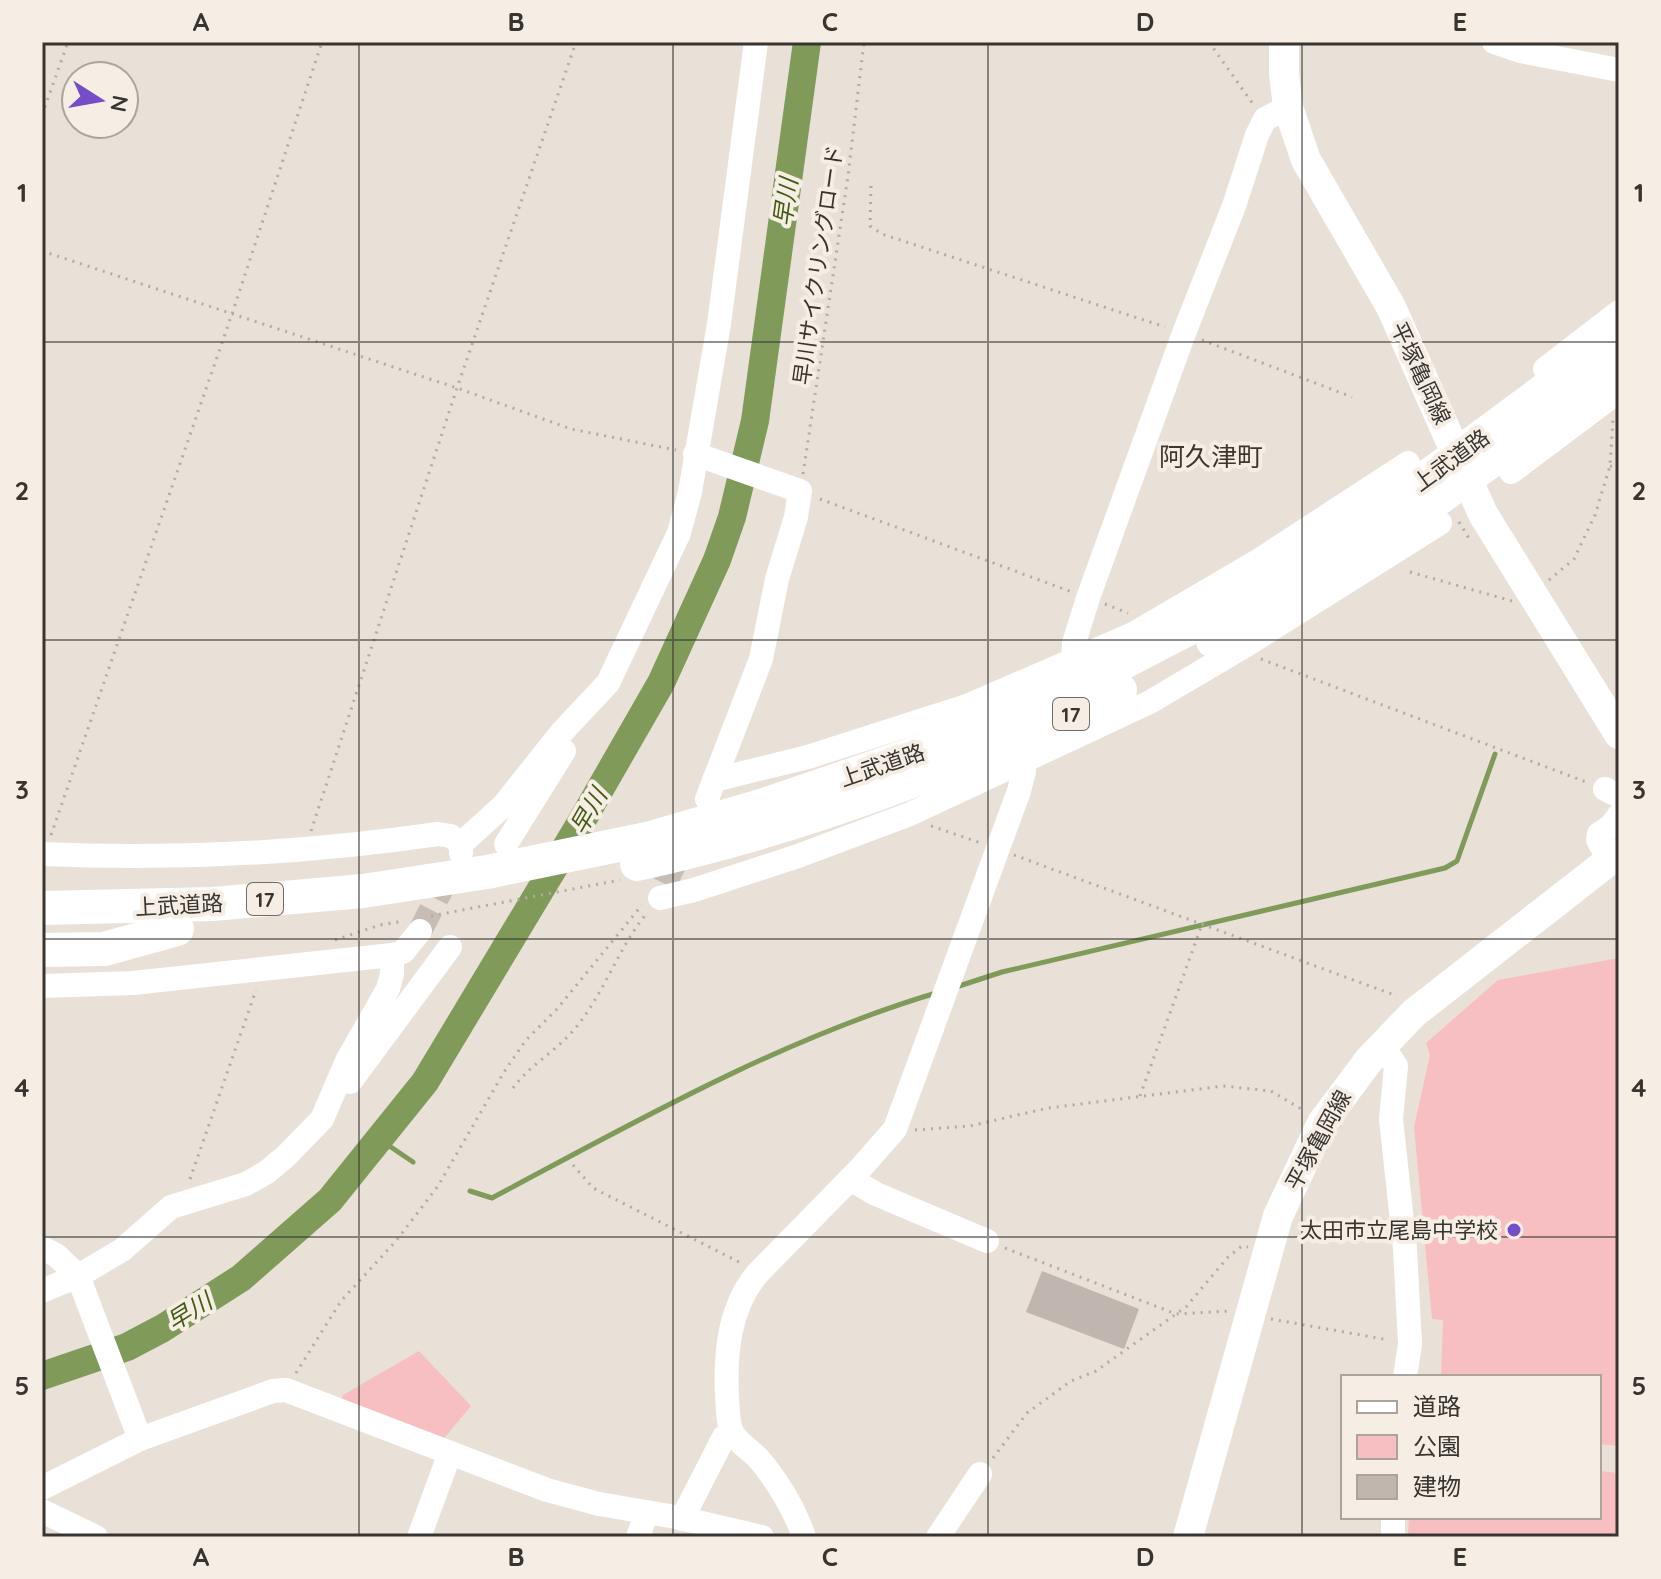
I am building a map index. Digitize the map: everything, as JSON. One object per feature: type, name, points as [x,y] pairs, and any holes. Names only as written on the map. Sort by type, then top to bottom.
[{"type":"highway","name":"上武道路","points":[[42,908],[213,904],[363,891],[477,870],[638,860],[749,836],[927,778],[1178,661],[1287,599],[1373,556],[1578,355],[1619,335]]},
{"type":"highway","name":"上武道路","points":[[638,860],[764,805],[936,746],[1107,671],[1203,608],[1463,468],[1619,366]]},
{"type":"highway","name":"上武道路","points":[[42,929],[177,929],[332,917],[477,870]]},
{"type":"highway","points":[[42,893],[151,895],[213,904]]},
{"type":"highway","points":[[42,950],[104,949],[177,929]]},
{"type":"main road","name":"平塚亀岡線","points":[[1284,42],[1284,74],[1277,113],[1391,307],[1483,514],[1619,734]]},
{"type":"main road","name":"平塚亀岡線","points":[[1188,1537],[1267,1251],[1289,1190],[1322,1123],[1346,1088],[1414,1013],[1614,857]]},
{"type":"street","points":[[477,870],[608,683],[679,533],[698,455],[719,324],[756,42]]},
{"type":"street","points":[[1494,42],[1520,51],[1619,70]]},
{"type":"street","points":[[1073,661],[1074,643],[1088,598],[1184,333],[1234,206],[1277,113]]},
{"type":"street","points":[[1487,414],[1578,355],[1619,312]]},
{"type":"street","points":[[1511,472],[1613,395]]},
{"type":"street","points":[[698,455],[797,491],[796,517],[777,579],[761,659],[710,790],[967,706],[1147,626],[1203,608],[1261,559],[1408,463]]},
{"type":"street","points":[[662,891],[694,890],[789,858],[910,814],[1022,763],[1150,702],[1243,647],[1373,556],[1440,523]]},
{"type":"street","points":[[477,870],[503,806],[562,732],[608,683]]},
{"type":"street","points":[[804,1537],[777,1483],[732,1432],[727,1402],[728,1343],[735,1314],[746,1288],[757,1274],[895,1129],[1022,780],[1022,763]]},
{"type":"street","points":[[1614,857],[1598,840],[1599,834],[1611,826],[1619,815]]},
{"type":"street","points":[[43,857],[174,856],[306,850],[438,834],[451,836],[477,870]]},
{"type":"street","points":[[42,986],[133,983],[392,955],[403,952],[420,931]]},
{"type":"street","points":[[42,1291],[81,1284],[171,1207],[234,1188],[267,1172],[322,1119],[450,947]]},
{"type":"street","points":[[322,1119],[347,1061],[388,989],[392,955]]},
{"type":"street","points":[[1382,1045],[1396,1066],[1391,1119],[1405,1249],[1410,1344],[1405,1375]]},
{"type":"street","points":[[850,1179],[876,1194],[987,1241]]},
{"type":"street","points":[[42,1248],[56,1255],[81,1284],[138,1434]]},
{"type":"street","points":[[42,1488],[138,1434],[273,1391],[286,1390],[642,1526],[682,1519],[762,1537]]},
{"type":"street","points":[[682,1519],[724,1437],[732,1432]]},
{"type":"street","points":[[419,1537],[450,1453]]},
{"type":"street","points":[[938,1537],[980,1474]]},
{"type":"street","points":[[42,1511],[96,1537]]},
{"type":"path","points":[[42,115],[68,42]]},
{"type":"path","points":[[43,857],[232,314],[322,42]]},
{"type":"path","points":[[306,850],[317,808],[457,388],[576,42]]},
{"type":"path","name":"早川サイクリングロード","points":[[797,491],[846,192],[864,42]]},
{"type":"path","points":[[1209,42],[1277,113]]},
{"type":"path","points":[[871,186],[870,226],[882,234],[1184,333],[1352,397]]},
{"type":"path","points":[[42,251],[457,388],[571,429],[698,455]]},
{"type":"path","points":[[1410,572],[1510,602],[1530,593],[1574,559],[1595,515],[1610,466],[1613,395]]},
{"type":"path","points":[[1610,466],[1619,469]]},
{"type":"path","points":[[797,491],[1088,598],[1139,618],[1147,626]]},
{"type":"path","points":[[1243,647],[1266,663],[1612,793]]},
{"type":"path","points":[[910,814],[919,822],[1397,996],[1414,1013]]},
{"type":"path","points":[[477,870],[638,860]]},
{"type":"path","points":[[513,1088],[523,1074],[570,1034],[589,1010],[662,891]]},
{"type":"path","points":[[286,1390],[341,1301],[396,1241],[438,1186],[526,1040],[557,1009],[644,902],[662,891]]},
{"type":"path","points":[[326,943],[380,925]]},
{"type":"path","points":[[1140,1096],[1202,925]]},
{"type":"path","points":[[187,1202],[187,1188],[255,993],[259,971]]},
{"type":"path","points":[[895,1129],[970,1126],[1048,1108],[1223,1086],[1271,1091],[1322,1123]]},
{"type":"path","points":[[573,1165],[593,1188],[757,1274]]},
{"type":"path","points":[[987,1241],[1176,1314],[1250,1310],[1267,1318],[1410,1344]]},
{"type":"path","points":[[980,1474],[1027,1413],[1071,1381],[1096,1371],[1186,1307],[1228,1257],[1242,1246],[1267,1251]]},
{"type":"green space","name":"太田市立尾島中学校","points":[[1619,958],[1619,1446],[1601,1444],[1601,1375],[1441,1375],[1443,1320],[1432,1319],[1414,1127],[1430,1055],[1426,1043],[1498,980]]},
{"type":"green space","points":[[419,1351],[471,1406],[440,1443],[340,1403],[343,1395]]},
{"type":"green space","points":[[1601,1471],[1619,1473],[1619,1537],[1408,1537],[1409,1519],[1601,1519]]},
{"type":"building","points":[[1042,1271],[1139,1309],[1124,1349],[1026,1312]]},
{"type":"waterway","name":"早川","points":[[42,1376],[127,1347],[163,1328],[241,1278],[330,1200],[425,1082],[661,683],[717,560],[732,517],[755,421],[807,42]]},
{"type":"waterway","points":[[956,987],[1002,972],[1445,868],[1457,861],[1495,754]]},
{"type":"waterway","points":[[470,1191],[492,1198],[764,1058],[878,1012],[936,993]]},
{"type":"waterway","points":[[379,1139],[413,1162]]},
{"type":"tunnel","points":[[665,884],[684,844]]},
{"type":"tunnel","points":[[420,931],[452,869]]},
{"type":"place","name":"太田市立尾島中学校","points":[[1514,1230]]},
{"type":"district","name":"阿久津町","points":[[1211,456]]}]
